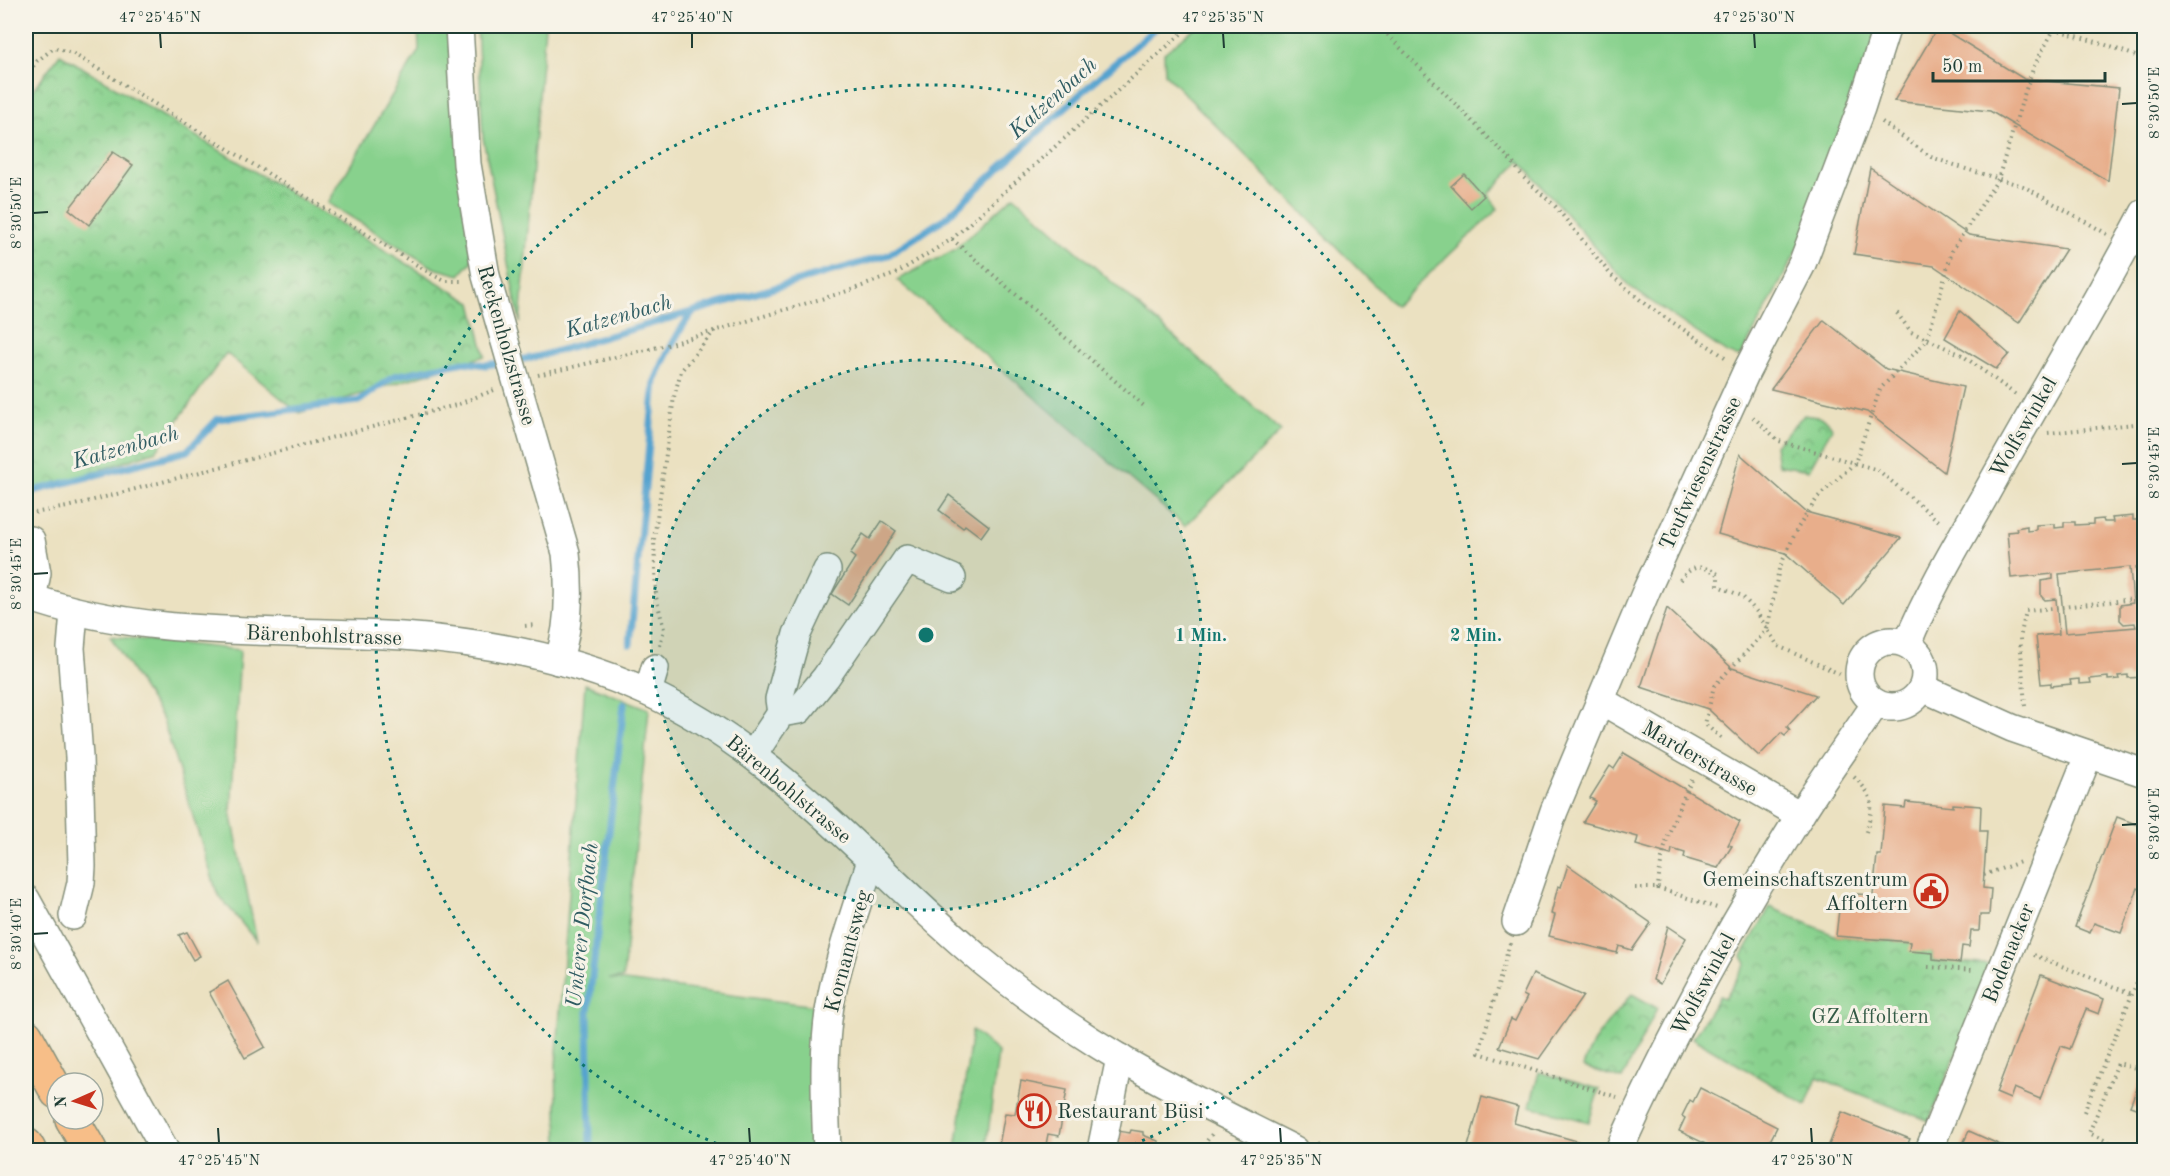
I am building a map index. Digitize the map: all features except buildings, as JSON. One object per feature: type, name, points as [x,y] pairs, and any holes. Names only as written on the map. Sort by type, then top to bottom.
[{"type":"highway","points":[[26,1036],[45,1071]]},
{"type":"highway","points":[[79,1131],[90,1150]]},
{"type":"highway","points":[[26,1145],[28,1150]]},
{"type":"street","name":"Reckenholzstrasse","points":[[459,26],[467,164],[486,276],[566,553],[568,574],[566,634],[558,661]]},
{"type":"street","name":"Teufwiesenstrasse","points":[[1516,922],[1554,811],[1647,589],[1746,372],[1802,264],[1861,108],[1887,26]]},
{"type":"street","name":"Wolfswinkel","points":[[1907,644],[1947,563],[2145,213]]},
{"type":"street","points":[[28,527],[37,573],[29,598]]},
{"type":"street","points":[[753,755],[782,713],[799,710],[826,677],[907,559],[952,578]]},
{"type":"street","points":[[782,713],[779,699],[797,634],[827,570]]},
{"type":"street","name":"Bärenbohlstrasse","points":[[29,598],[74,612],[129,622],[190,629],[403,636],[453,641],[529,653],[603,674],[651,680],[753,755],[832,821],[939,925],[1025,995],[1120,1058],[1304,1145]]},
{"type":"street","points":[[73,916],[81,883],[82,866],[79,757],[71,648],[74,612]]},
{"type":"street","points":[[1898,641],[1907,644],[1922,658],[1925,668],[1923,688],[1917,698],[1908,704],[1886,707],[1876,703],[1863,690],[1859,672],[1861,663],[1871,648],[1880,643],[1898,641]]},
{"type":"street","points":[[1923,688],[2012,728],[2088,756],[2145,773]]},
{"type":"street","name":"Marderstrasse","points":[[1600,700],[1800,815]]},
{"type":"street","name":"Wolfswinkel","points":[[1619,1150],[1644,1096],[1740,916],[1800,815],[1876,703]]},
{"type":"street","name":"Bodenacker","points":[[1929,1150],[2088,756]]},
{"type":"street","name":"Kornamtsweg","points":[[827,1150],[826,1047],[832,993],[872,860]]},
{"type":"street","points":[[26,899],[165,1150]]},
{"type":"street","points":[[1101,1150],[1120,1058]]},
{"type":"path","points":[[28,527],[67,507],[456,405],[515,379],[696,337],[715,329],[851,290],[895,274],[952,239],[1190,26]]},
{"type":"path","points":[[1379,26],[1513,163],[1523,177],[1555,206],[1611,275],[1645,304],[1746,372]]},
{"type":"path","points":[[1658,888],[1662,859],[1676,811],[1695,774],[1714,686],[1767,630],[1779,568],[1797,529],[1818,497],[1854,463],[1880,388],[1927,340],[1952,251],[1998,179],[2034,66],[2055,27],[2145,59]]},
{"type":"path","points":[[26,76],[37,61],[54,48],[72,52],[433,275],[445,281],[460,281],[486,276]]},
{"type":"path","points":[[1861,108],[1931,157],[2023,186],[2128,245]]},
{"type":"path","points":[[952,239],[1144,406]]},
{"type":"path","points":[[1897,314],[1911,332],[1962,356],[2035,406]]},
{"type":"path","points":[[651,680],[664,629],[656,597],[654,539],[674,397],[681,371],[715,329]]},
{"type":"path","points":[[1732,404],[1747,411],[1779,441],[1878,470],[1940,522]]},
{"type":"path","points":[[2046,433],[2145,423]]},
{"type":"path","points":[[1647,589],[1669,590],[1687,571],[1697,567],[1709,568],[1718,574],[1718,586],[1742,596],[1756,612],[1778,646],[1842,675]]},
{"type":"path","points":[[2025,708],[2020,638],[2026,611],[2145,598]]},
{"type":"path","points":[[1705,724],[1721,739]]},
{"type":"path","points":[[1837,762],[1868,790],[1871,801],[1866,832]]},
{"type":"path","points":[[1984,875],[2026,860]]},
{"type":"path","points":[[1635,888],[1658,888],[1740,916]]},
{"type":"path","points":[[1516,922],[1479,1053],[1621,1098]]},
{"type":"path","points":[[2011,946],[2132,994]]},
{"type":"path","points":[[2084,1112],[2145,964]]},
{"type":"path","points":[[2126,1150],[2089,1133],[2118,1062],[2139,1069],[2145,1056]]},
{"type":"path","points":[[1200,1150],[1218,1127]]},
{"type":"path","points":[[1304,1145],[1332,1150]]},
{"type":"green space","points":[[418,26],[448,26],[472,261],[460,275],[434,268],[328,203],[419,50]]},
{"type":"green space","points":[[477,26],[545,26],[520,323],[483,138]]},
{"type":"green space","points":[[1197,26],[1881,26],[1814,219],[1741,356],[1735,356],[1727,353],[1630,287],[1520,161],[1488,194],[1498,209],[1395,306],[1165,74],[1164,53]]},
{"type":"green space","points":[[60,54],[472,303],[485,356],[299,413],[226,353],[156,451],[26,495],[26,99]]},
{"type":"green space","points":[[1014,196],[1281,431],[1185,526],[897,280],[954,250]]},
{"type":"green space","points":[[1804,415],[1824,419],[1832,428],[1809,470],[1778,465],[1775,445]]},
{"type":"green space","points":[[110,636],[240,650],[231,812],[257,942],[217,893],[163,720]]},
{"type":"green space","points":[[585,684],[649,709],[623,978],[609,979],[823,1007],[820,1150],[558,1150],[556,1065]]},
{"type":"green space","name":"GZ Affoltern","points":[[1770,907],[1836,936],[1910,942],[1933,953],[1933,960],[1992,965],[1929,1121],[1817,1077],[1806,1105],[1693,1038],[1719,996],[1725,998],[1746,964],[1742,956]]},
{"type":"green space","points":[[1632,994],[1657,1008],[1622,1079],[1583,1067],[1597,1037]]},
{"type":"green space","points":[[972,1030],[998,1052],[986,1150],[956,1150]]},
{"type":"green space","points":[[1539,1072],[1599,1089],[1589,1122],[1530,1106]]},
{"type":"waterway","name":"Katzenbach","points":[[518,360],[536,357],[888,255],[944,219],[1091,84],[1158,26]]},
{"type":"waterway","name":"Unterer Dorfbach","points":[[630,644],[655,381],[671,346],[692,313]]},
{"type":"waterway","name":"Katzenbach","points":[[26,493],[187,451],[218,419],[359,401],[394,376],[464,362],[486,365],[504,362]]},
{"type":"waterway","name":"Unterer Dorfbach","points":[[590,1150],[588,1012],[624,704]]},
{"type":"place","name":"Gemeinschaftszentrum Affoltern","points":[[1931,891]]},
{"type":"place","name":"Restaurant Büsi","points":[[1034,1111]]}]
